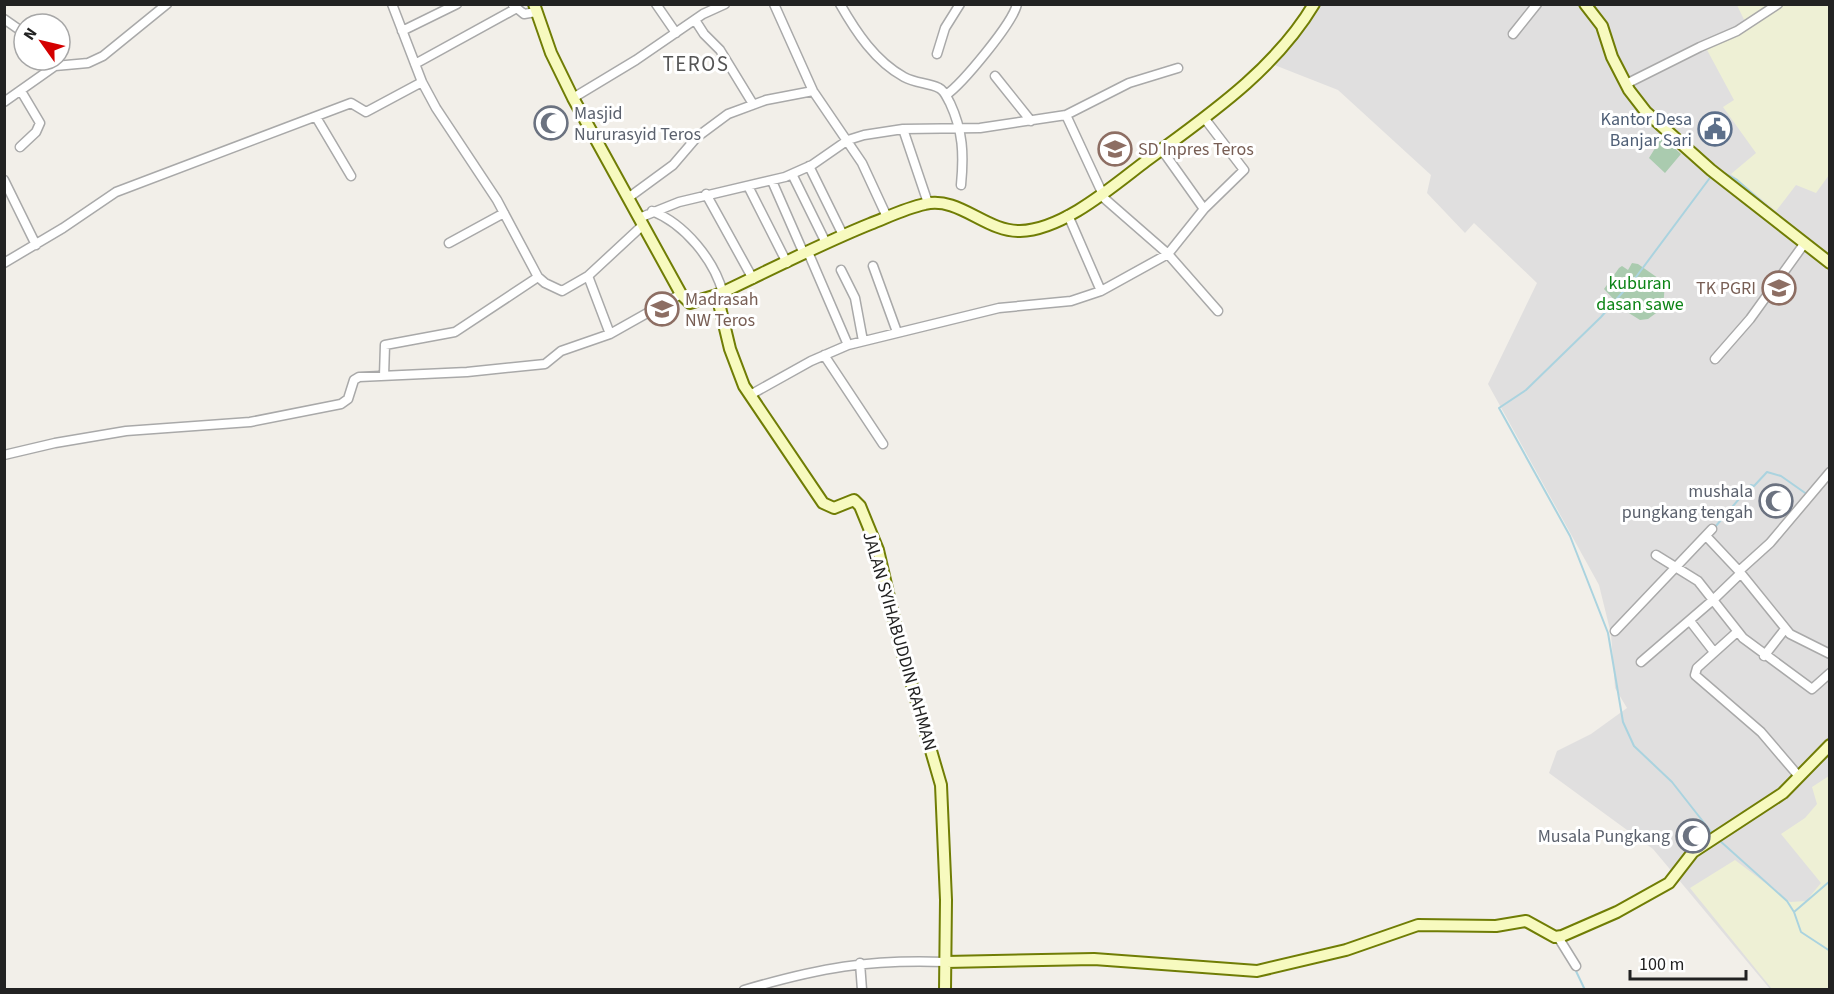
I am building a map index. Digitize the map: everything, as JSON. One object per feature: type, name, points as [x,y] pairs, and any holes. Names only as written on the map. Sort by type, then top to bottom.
[{"type":"street","points":[[72,64],[88,63],[103,56],[167,4]]},
{"type":"street","points":[[392,4],[422,82],[504,213],[538,276],[544,283],[562,291],[588,276],[652,211],[706,194],[772,181],[792,174],[809,166],[848,140],[881,131],[961,129],[1066,115],[1129,83],[1179,68]]},
{"type":"street","points":[[402,31],[457,4]]},
{"type":"street","points":[[656,4],[676,33]]},
{"type":"street","points":[[698,4],[704,14]]},
{"type":"street","points":[[573,98],[704,14],[725,4]]},
{"type":"street","points":[[774,4],[813,91],[862,163],[887,217]]},
{"type":"street","points":[[840,4],[862,38],[891,69],[916,82],[939,88],[946,95],[961,129],[964,155],[961,185]]},
{"type":"street","points":[[937,54],[945,28],[960,4]]},
{"type":"street","points":[[946,95],[967,78],[1005,28],[1017,4]]},
{"type":"street","points":[[415,64],[514,7],[524,15],[535,8],[551,53],[573,98],[681,294],[690,303],[720,294],[843,235],[928,203],[947,204],[989,223],[1020,231],[1032,229],[1068,215],[1103,195],[1205,119],[1260,70],[1294,32],[1314,4]]},
{"type":"street","points":[[1513,34],[1537,4]]},
{"type":"street","points":[[1586,4],[1604,30],[1612,57],[1626,84],[1653,119],[1728,177],[1791,230],[1804,244],[1817,250],[1830,263]]},
{"type":"street","points":[[1626,84],[1700,47],[1737,32],[1778,4]]},
{"type":"street","points":[[695,20],[704,34],[720,50],[753,104]]},
{"type":"street","points":[[4,102],[47,72]]},
{"type":"street","points":[[995,76],[1031,121]]},
{"type":"street","points":[[4,263],[36,245],[116,192],[351,103],[360,111],[366,111],[422,82]]},
{"type":"street","points":[[20,147],[36,132],[40,123],[21,91]]},
{"type":"street","points":[[628,198],[673,165],[705,131],[728,114],[753,104],[813,91]]},
{"type":"street","points":[[1066,115],[1103,195],[1168,254],[1218,311]]},
{"type":"street","points":[[316,117],[351,176]]},
{"type":"street","points":[[750,395],[824,355],[848,345],[897,332],[954,321],[999,308],[1071,301],[1101,291],[1168,254],[1204,209],[1244,171],[1205,119]]},
{"type":"street","points":[[903,129],[928,203]]},
{"type":"street","points":[[1162,150],[1204,209]]},
{"type":"street","points":[[809,166],[843,235]]},
{"type":"street","points":[[792,174],[826,243]]},
{"type":"street","points":[[4,180],[36,245]]},
{"type":"street","points":[[772,181],[848,345]]},
{"type":"street","points":[[748,186],[787,263]]},
{"type":"street","points":[[706,194],[753,279]]},
{"type":"street","points":[[652,211],[674,223],[700,250],[717,273],[720,294]]},
{"type":"street","points":[[449,243],[504,213]]},
{"type":"street","points":[[1068,215],[1101,291]]},
{"type":"street","points":[[1715,359],[1750,319],[1804,244]]},
{"type":"street","points":[[873,266],[897,332]]},
{"type":"street","points":[[840,270],[855,298],[863,341]]},
{"type":"street","points":[[384,376],[385,345],[455,332],[538,276]]},
{"type":"street","points":[[588,276],[610,334]]},
{"type":"street","points":[[4,456],[55,443],[126,431],[250,422],[341,404],[348,399],[357,377],[467,372],[545,364],[561,351],[610,334],[681,294]]},
{"type":"street","name":"JALAN SYIHABUDDIN RAHMAN","points":[[720,294],[730,349],[740,377],[750,395],[825,506],[834,508],[851,500],[857,501],[878,550],[900,644],[941,785],[945,990]]},
{"type":"street","points":[[824,355],[883,444]]},
{"type":"street","points":[[1641,662],[1713,600],[1770,543],[1829,472]]},
{"type":"street","points":[[1615,631],[1674,565],[1709,533],[1785,628],[1830,654]]},
{"type":"street","points":[[1656,555],[1700,583],[1737,632],[1764,656],[1813,689],[1830,673]]},
{"type":"street","points":[[1690,621],[1714,652]]},
{"type":"street","points":[[1764,656],[1785,628]]},
{"type":"street","points":[[1737,632],[1696,670],[1697,679],[1761,732],[1796,773]]},
{"type":"street","points":[[1558,937],[1617,912],[1669,883],[1693,852],[1783,793],[1830,746]]},
{"type":"street","points":[[744,990],[801,974],[860,963],[894,960],[946,962],[1094,959],[1257,971],[1346,950],[1418,925],[1496,926],[1526,921],[1558,937],[1576,966]]},
{"type":"street","points":[[860,963],[862,990]]},
{"type":"shaded area","points":[[1309,5],[1829,5],[1829,989],[1770,989],[1653,849],[1549,773],[1557,751],[1591,734],[1627,708],[1615,688],[1611,634],[1599,585],[1488,384],[1537,283],[1474,223],[1465,233],[1427,193],[1431,175],[1338,90],[1267,62]]},
{"type":"green space","points":[[1737,5],[1829,5],[1829,175],[1816,193],[1796,185],[1776,211],[1731,174],[1756,153],[1723,107],[1734,100],[1706,48],[1748,28]]},
{"type":"green space","points":[[1662,137],[1681,154],[1665,173],[1649,158]]},
{"type":"green space","name":"kuburan dasan sawe","points":[[1632,263],[1638,264],[1665,283],[1663,308],[1648,319],[1640,320],[1624,310],[1604,289],[1619,268],[1622,266],[1628,270]]},
{"type":"green space","points":[[1829,776],[1829,989],[1772,989],[1690,888],[1735,860],[1790,902],[1806,901],[1821,883],[1781,834],[1805,818],[1817,804],[1812,787]]},
{"type":"waterway","points":[[1718,170],[1737,180],[1779,217]]},
{"type":"waterway","points":[[1712,175],[1636,277],[1601,317],[1526,390],[1499,408],[1570,536],[1608,633],[1623,722],[1634,746],[1672,782],[1712,833]]},
{"type":"waterway","points":[[1715,527],[1751,485],[1754,486],[1767,472],[1781,476],[1808,495]]},
{"type":"waterway","points":[[1719,840],[1787,901],[1794,912],[1830,881]]},
{"type":"waterway","points":[[1794,912],[1801,932],[1830,951]]},
{"type":"waterway","points":[[1575,969],[1585,990]]},
{"type":"place","name":"Masjid Nururasyid Teros","points":[[551,123]]},
{"type":"place","name":"Kantor Desa Banjar Sari","points":[[1715,129]]},
{"type":"place","name":"SD Inpres Teros","points":[[1115,149]]},
{"type":"place","name":"TK PGRI","points":[[1779,288]]},
{"type":"place","name":"Madrasah NW Teros","points":[[662,309]]},
{"type":"place","name":"mushala pungkang tengah","points":[[1776,501]]},
{"type":"place","name":"Musala Pungkang","points":[[1693,836]]},
{"type":"district","name":"TEROS","points":[[696,64]]}]
